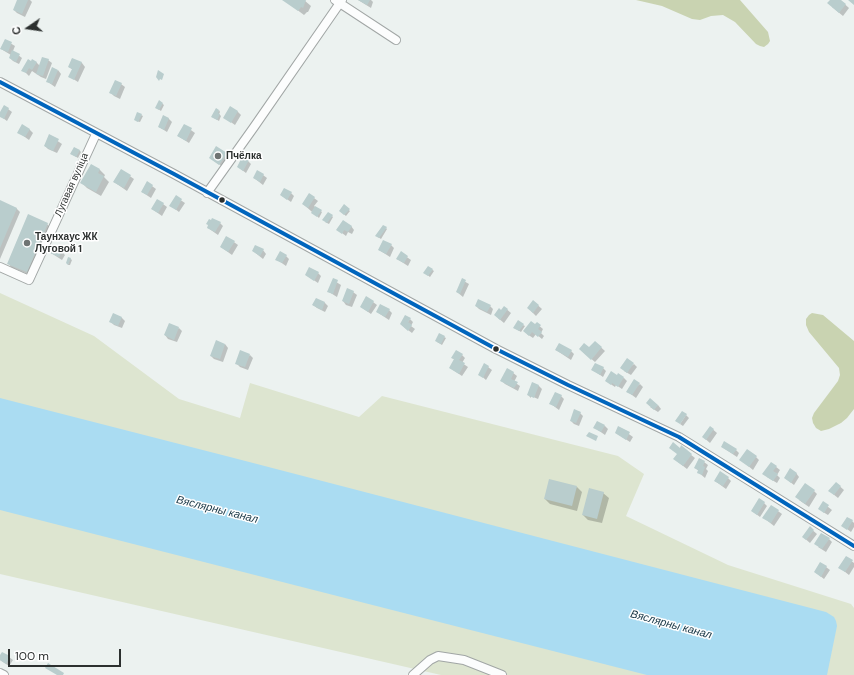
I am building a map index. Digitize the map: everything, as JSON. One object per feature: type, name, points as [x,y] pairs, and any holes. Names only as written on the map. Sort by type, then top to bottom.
[{"type":"street","points":[[208,193],[339,1],[396,40]]},
{"type":"street","points":[[0,82],[496,349],[568,385],[679,437],[854,546]]},
{"type":"street","name":"Лугавая вуліца","points":[[0,267],[29,280],[96,134]]},
{"type":"street","points":[[413,675],[430,660],[438,656],[464,660],[502,675]]},
{"type":"street","points":[[0,673],[4,675]]},
{"type":"green space","points":[[636,0],[740,0],[768,32],[770,41],[764,47],[756,44],[735,22],[723,15],[711,16],[700,20],[692,19],[662,6]]},
{"type":"green space","points":[[0,293],[94,336],[179,399],[240,418],[250,383],[359,417],[382,396],[618,456],[644,474],[626,516],[728,565],[851,604],[854,608],[854,675],[441,675],[0,574]]},
{"type":"green space","points":[[812,313],[823,315],[854,341],[854,409],[841,423],[821,431],[816,428],[812,418],[814,413],[838,381],[840,375],[839,368],[809,332],[806,325],[806,319]]},
{"type":"water","name":"Вяслярны канал","points":[[0,398],[826,612],[834,617],[837,626],[827,675],[647,675],[0,510]]},
{"type":"building","points":[[17,0],[28,0],[22,14],[13,10]]},
{"type":"building","points":[[282,0],[306,0],[303,8],[301,7],[298,11]]},
{"type":"building","points":[[358,0],[370,0],[367,5]]},
{"type":"building","points":[[830,0],[841,0],[846,4],[839,13],[827,3]]},
{"type":"building","points":[[848,0],[854,0],[854,5]]},
{"type":"building","points":[[5,39],[12,42],[8,52],[0,49]]},
{"type":"building","points":[[12,50],[20,54],[16,62],[9,58]]},
{"type":"building","points":[[42,57],[49,59],[43,76],[36,74]]},
{"type":"building","points":[[72,58],[82,62],[74,80],[68,77],[72,69],[68,67]]},
{"type":"building","points":[[28,59],[31,61],[32,59],[37,62],[32,70],[29,68],[26,73],[21,71]]},
{"type":"building","points":[[52,67],[58,70],[52,84],[46,82]]},
{"type":"building","points":[[158,70],[164,74],[162,80],[160,79],[159,81],[156,77]]},
{"type":"building","points":[[115,80],[122,83],[116,96],[109,93]]},
{"type":"building","points":[[159,100],[163,103],[159,110],[155,108]]},
{"type":"building","points":[[4,105],[9,108],[4,119],[0,117],[0,112]]},
{"type":"building","points":[[230,106],[238,111],[231,123],[223,118]]},
{"type":"building","points":[[216,108],[219,110],[218,113],[220,114],[217,120],[211,117]]},
{"type":"building","points":[[137,112],[142,114],[138,122],[134,120]]},
{"type":"building","points":[[163,115],[169,118],[164,130],[158,127]]},
{"type":"building","points":[[22,124],[30,129],[25,137],[17,133]]},
{"type":"building","points":[[184,124],[192,128],[186,141],[177,136]]},
{"type":"building","points":[[49,134],[59,139],[53,151],[44,146]]},
{"type":"building","name":"Пчёлка","points":[[216,146],[227,153],[219,165],[209,158]]},
{"type":"building","points":[[74,147],[80,150],[76,157],[70,154]]},
{"type":"building","points":[[242,157],[249,160],[243,171],[237,167]]},
{"type":"building","points":[[91,164],[100,169],[98,173],[104,176],[96,192],[80,183]]},
{"type":"building","points":[[121,169],[131,175],[124,188],[113,182]]},
{"type":"building","points":[[257,170],[264,174],[260,182],[253,178]]},
{"type":"building","points":[[147,181],[153,185],[147,195],[141,192]]},
{"type":"building","points":[[284,188],[292,192],[287,200],[280,195]]},
{"type":"building","points":[[309,193],[315,197],[308,208],[302,204]]},
{"type":"building","points":[[176,195],[182,199],[176,210],[169,206]]},
{"type":"building","points":[[157,199],[164,203],[158,213],[151,209]]},
{"type":"building","points":[[0,200],[17,208],[0,248]]},
{"type":"building","points":[[344,204],[350,209],[344,215],[339,211]]},
{"type":"building","points":[[315,206],[322,210],[317,217],[311,213]]},
{"type":"building","points":[[328,212],[333,215],[327,223],[322,220]]},
{"type":"building","name":"Таунхаус ЖК Луговой 1","points":[[28,214],[48,223],[27,272],[7,264]]},
{"type":"building","points":[[212,218],[221,222],[215,232],[207,228],[208,225],[206,224],[209,219],[211,220]]},
{"type":"building","points":[[343,220],[352,226],[348,232],[344,230],[342,234],[336,230]]},
{"type":"building","points":[[383,225],[387,227],[379,238],[375,236]]},
{"type":"building","points":[[226,236],[235,241],[228,252],[220,247]]},
{"type":"building","points":[[383,240],[392,244],[386,254],[378,250]]},
{"type":"building","points":[[255,245],[264,249],[260,256],[252,251]]},
{"type":"building","points":[[53,246],[62,251],[59,257],[50,253]]},
{"type":"building","points":[[280,251],[287,255],[282,263],[275,260]]},
{"type":"building","points":[[401,251],[408,256],[404,263],[396,259]]},
{"type":"building","points":[[68,257],[71,258],[68,265],[66,263]]},
{"type":"building","points":[[428,266],[433,269],[428,276],[423,273]]},
{"type":"building","points":[[309,267],[319,272],[314,281],[305,275]]},
{"type":"building","points":[[333,278],[338,280],[333,294],[327,292]]},
{"type":"building","points":[[462,278],[466,280],[460,294],[456,292]]},
{"type":"building","points":[[347,288],[354,291],[349,304],[342,301]]},
{"type":"building","points":[[366,296],[374,301],[368,312],[360,307]]},
{"type":"building","points":[[316,298],[325,302],[322,310],[312,305]]},
{"type":"building","points":[[478,299],[491,305],[487,312],[475,306]]},
{"type":"building","points":[[533,300],[539,305],[533,313],[527,308]]},
{"type":"building","points":[[380,304],[390,309],[385,317],[376,312]]},
{"type":"building","points":[[504,306],[508,309],[500,320],[494,315],[499,308],[501,310]]},
{"type":"building","points":[[113,313],[122,317],[118,326],[109,322]]},
{"type":"building","points":[[405,315],[411,318],[408,322],[412,325],[408,331],[400,324]]},
{"type":"building","points":[[518,320],[524,324],[519,331],[513,328]]},
{"type":"building","points":[[531,321],[535,324],[537,322],[541,325],[538,329],[542,332],[538,337],[532,332],[529,336],[523,331]]},
{"type":"building","points":[[169,323],[179,327],[174,340],[164,335]]},
{"type":"building","points":[[439,333],[445,336],[441,344],[435,341]]},
{"type":"building","points":[[216,340],[225,344],[220,359],[210,356]]},
{"type":"building","points":[[595,341],[602,347],[591,360],[579,349],[584,343],[589,347]]},
{"type":"building","points":[[559,343],[572,350],[568,357],[555,350]]},
{"type":"building","points":[[240,350],[250,354],[245,367],[235,364]]},
{"type":"building","points":[[456,350],[463,354],[459,360],[465,363],[459,374],[449,368],[454,359],[451,358]]},
{"type":"building","points":[[627,358],[634,363],[627,373],[620,368]]},
{"type":"building","points":[[484,363],[489,366],[483,378],[478,375]]},
{"type":"building","points":[[595,363],[604,367],[600,375],[591,370]]},
{"type":"building","points":[[507,368],[514,372],[511,379],[518,382],[514,388],[500,381]]},
{"type":"building","points":[[611,371],[624,377],[618,387],[605,381]]},
{"type":"building","points":[[634,379],[640,383],[632,395],[626,392]]},
{"type":"building","points":[[532,382],[539,385],[534,398],[527,395]]},
{"type":"building","points":[[555,392],[562,395],[556,407],[549,404]]},
{"type":"building","points":[[650,398],[658,405],[654,410],[646,403]]},
{"type":"building","points":[[574,409],[581,412],[576,423],[570,421]]},
{"type":"building","points":[[682,411],[687,414],[680,424],[675,421]]},
{"type":"building","points":[[597,421],[605,425],[601,432],[593,428]]},
{"type":"building","points":[[618,426],[630,432],[626,440],[615,433]]},
{"type":"building","points":[[710,426],[714,429],[706,440],[702,437]]},
{"type":"building","points":[[589,432],[598,436],[596,441],[586,436]]},
{"type":"building","points":[[724,441],[737,449],[733,454],[721,447]]},
{"type":"building","points":[[673,442],[680,448],[681,445],[692,454],[683,466],[673,459],[677,454],[669,448]]},
{"type":"building","points":[[747,449],[757,456],[749,467],[739,460]]},
{"type":"building","points":[[699,458],[705,461],[703,466],[705,467],[702,475],[697,473],[698,470],[694,468]]},
{"type":"building","points":[[771,462],[777,466],[773,471],[778,474],[773,481],[762,474]]},
{"type":"building","points":[[790,468],[797,473],[791,483],[784,478]]},
{"type":"building","points":[[720,471],[729,477],[723,486],[714,481]]},
{"type":"building","points":[[549,479],[577,486],[572,506],[544,499]]},
{"type":"building","points":[[836,482],[841,486],[834,495],[828,491]]},
{"type":"building","points":[[805,483],[815,490],[805,504],[795,497]]},
{"type":"building","points":[[589,488],[604,492],[597,519],[582,515]]},
{"type":"building","points":[[759,498],[765,502],[757,515],[751,511]]},
{"type":"building","points":[[823,501],[829,505],[824,513],[818,509]]},
{"type":"building","points":[[771,505],[779,510],[771,523],[762,518]]},
{"type":"building","points":[[847,517],[853,520],[847,530],[841,526]]},
{"type":"building","points":[[810,526],[814,530],[806,540],[802,537]]},
{"type":"building","points":[[821,533],[830,538],[822,549],[814,544]]},
{"type":"building","points":[[846,556],[853,560],[845,572],[838,568]]},
{"type":"building","points":[[820,562],[827,566],[821,577],[814,572]]},
{"type":"building","points":[[2,652],[10,656],[6,664],[0,660],[0,655]]},
{"type":"building","points":[[48,663],[64,673],[63,675],[57,675],[45,668]]},
{"type":"transit line","points":[[0,82],[174,174],[496,349],[568,385],[679,437],[854,546]]},
{"type":"place","name":"Пчёлка","points":[[218,156]]},
{"type":"place","name":"Таунхаус ЖК Луговой 1","points":[[27,243]]}]
